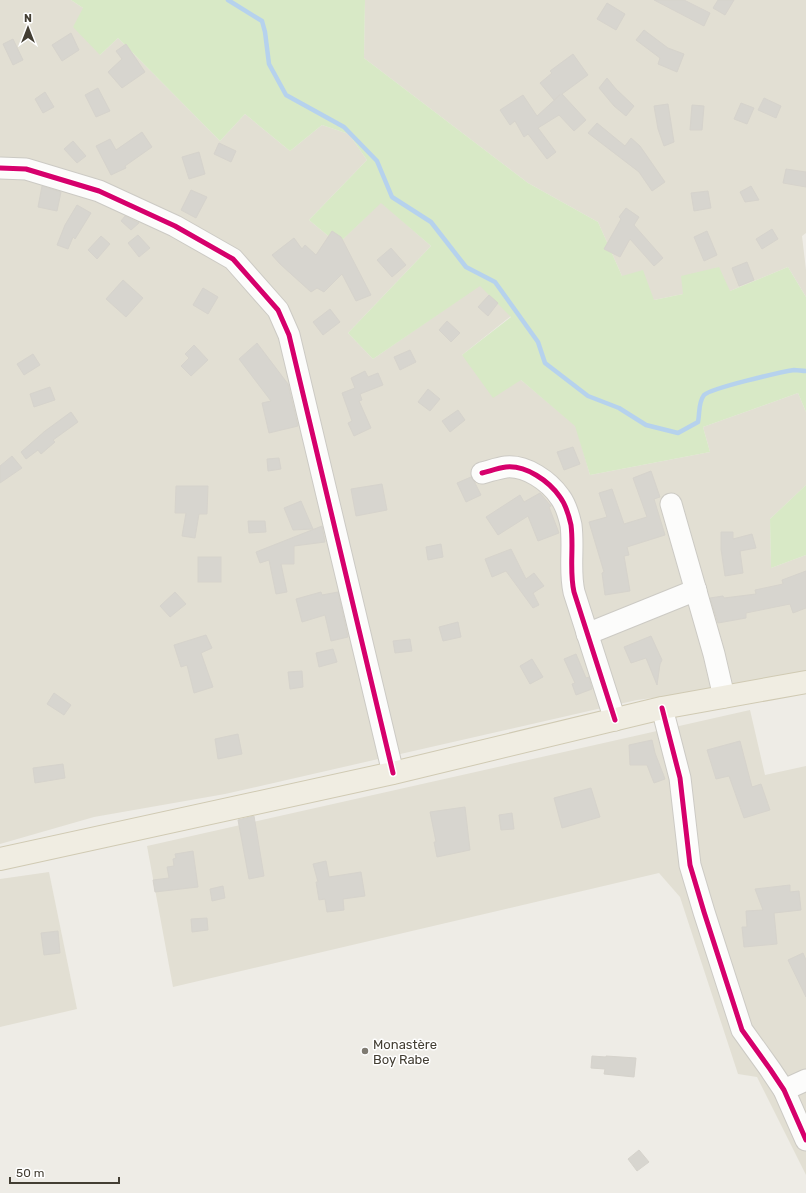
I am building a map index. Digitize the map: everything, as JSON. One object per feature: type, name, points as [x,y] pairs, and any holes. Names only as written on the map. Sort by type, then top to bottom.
[{"type":"main road","points":[[0,859],[393,773],[662,708],[806,682]]},
{"type":"street","points":[[0,168],[26,168],[99,191],[175,226],[233,259],[278,310],[289,335],[393,773]]},
{"type":"street","points":[[482,473],[507,467],[522,469],[542,479],[560,497],[567,511],[571,526],[571,580],[615,720]]},
{"type":"street","points":[[671,504],[714,654],[724,697]]},
{"type":"street","points":[[587,634],[696,590]]},
{"type":"street","points":[[662,708],[680,778],[690,865],[742,1030],[784,1090],[806,1140]]},
{"type":"street","points":[[784,1090],[806,1080]]},
{"type":"shaded area","points":[[0,0],[71,0],[83,8],[100,55],[118,38],[220,141],[245,114],[290,151],[322,125],[349,134],[367,160],[309,220],[338,244],[381,202],[431,246],[348,333],[373,359],[480,285],[511,316],[462,355],[521,380],[576,426],[590,475],[710,452],[703,427],[798,393],[806,412],[806,485],[770,519],[771,568],[806,555],[806,674],[738,687],[637,700],[225,794],[94,817],[0,844]]},
{"type":"shaded area","points":[[365,0],[806,0],[806,233],[802,236],[806,270],[806,297],[788,267],[730,291],[683,294],[654,300],[622,276],[598,222],[528,183],[364,58]]},
{"type":"shaded area","points":[[750,710],[765,775],[806,766],[806,1175],[757,1077],[738,1074],[680,897],[659,873],[173,987],[147,846]]},
{"type":"shaded area","points":[[49,872],[77,1009],[0,1027],[0,879]]},
{"type":"green space","points":[[71,0],[365,0],[364,58],[528,183],[598,222],[622,276],[643,270],[654,300],[683,294],[681,276],[719,267],[730,291],[788,267],[806,297],[806,412],[798,393],[703,427],[710,452],[590,475],[575,426],[521,380],[493,398],[462,355],[511,317],[480,286],[373,359],[348,333],[431,246],[381,203],[338,244],[309,220],[367,160],[349,134],[322,125],[290,151],[245,114],[220,141],[118,38],[100,55],[73,27],[83,8]]},
{"type":"green space","points":[[806,485],[806,555],[771,568],[770,519]]},
{"type":"building","points":[[654,0],[684,0],[710,13],[704,26]]},
{"type":"building","points":[[718,0],[734,0],[725,15],[713,8]]},
{"type":"building","points":[[607,3],[625,14],[616,30],[597,19]]},
{"type":"building","points":[[644,30],[668,48],[684,54],[677,72],[658,64],[660,58],[636,40]]},
{"type":"building","points":[[71,33],[79,50],[62,61],[52,45]]},
{"type":"building","points":[[13,39],[23,60],[13,65],[3,44]]},
{"type":"building","points":[[126,44],[145,72],[122,88],[108,72],[122,59],[116,51]]},
{"type":"building","points":[[573,54],[588,75],[562,94],[586,120],[574,131],[559,115],[538,128],[556,152],[547,159],[528,134],[524,137],[515,121],[510,125],[500,110],[523,95],[537,116],[560,95],[554,100],[540,83],[552,73],[550,71]]},
{"type":"building","points":[[607,78],[634,106],[626,116],[614,106],[599,88]]},
{"type":"building","points":[[98,88],[110,111],[96,117],[85,95]]},
{"type":"building","points":[[45,92],[54,107],[43,113],[35,99]]},
{"type":"building","points":[[764,98],[781,106],[776,118],[758,110]]},
{"type":"building","points":[[741,103],[754,108],[747,124],[734,119]]},
{"type":"building","points":[[668,104],[674,142],[664,146],[658,129],[654,106]]},
{"type":"building","points":[[692,105],[704,106],[702,130],[690,130]]},
{"type":"building","points":[[597,123],[625,146],[631,138],[640,146],[665,182],[652,191],[639,172],[588,133]]},
{"type":"building","points":[[142,132],[152,147],[125,166],[126,168],[111,175],[96,146],[110,139],[116,150]]},
{"type":"building","points":[[73,141],[86,156],[77,163],[64,149]]},
{"type":"building","points":[[219,143],[236,151],[231,162],[214,154]]},
{"type":"building","points":[[199,152],[205,174],[189,179],[182,157]]},
{"type":"building","points":[[786,169],[806,172],[806,187],[783,183]]},
{"type":"building","points":[[42,186],[61,192],[57,211],[38,207]]},
{"type":"building","points":[[751,186],[759,200],[745,202],[740,192]]},
{"type":"building","points":[[191,190],[207,197],[196,218],[181,210]]},
{"type":"building","points":[[708,191],[711,208],[694,211],[691,193]]},
{"type":"building","points":[[77,205],[91,213],[75,239],[73,237],[68,249],[57,245],[65,225]]},
{"type":"building","points":[[626,208],[639,217],[634,225],[663,258],[654,266],[630,239],[620,257],[604,249],[621,219],[619,217]]},
{"type":"building","points":[[125,216],[139,223],[131,230],[121,221]]},
{"type":"building","points":[[772,229],[778,239],[762,249],[756,239]]},
{"type":"building","points":[[332,231],[341,237],[371,295],[356,301],[342,274],[324,292],[317,288],[311,292],[272,255],[294,238],[302,249],[305,245],[316,255]]},
{"type":"building","points":[[707,231],[717,255],[704,261],[694,237]]},
{"type":"building","points":[[138,235],[150,248],[139,257],[128,243]]},
{"type":"building","points":[[101,236],[110,244],[97,259],[88,250]]},
{"type":"building","points":[[391,248],[406,265],[392,277],[377,260]]},
{"type":"building","points":[[747,262],[754,280],[739,286],[732,268]]},
{"type":"building","points":[[123,280],[143,298],[126,317],[106,299]]},
{"type":"building","points":[[203,288],[218,297],[208,314],[193,305]]},
{"type":"building","points":[[489,295],[498,303],[488,316],[478,307]]},
{"type":"building","points":[[330,309],[340,322],[323,335],[313,322]]},
{"type":"building","points":[[447,321],[460,333],[451,342],[439,330]]},
{"type":"building","points":[[257,343],[288,384],[298,426],[269,433],[262,403],[271,401],[239,359]]},
{"type":"building","points":[[194,345],[208,360],[191,376],[181,366],[189,358],[185,354]]},
{"type":"building","points":[[410,350],[416,362],[400,370],[394,357]]},
{"type":"building","points":[[33,354],[40,365],[24,375],[17,364]]},
{"type":"building","points":[[365,371],[368,377],[378,373],[383,385],[360,394],[362,400],[359,401],[371,428],[354,436],[348,423],[352,421],[342,393],[355,388],[351,378]]},
{"type":"building","points":[[50,387],[55,400],[34,407],[30,394]]},
{"type":"building","points":[[428,389],[440,399],[430,411],[418,402]]},
{"type":"building","points":[[458,410],[465,420],[450,432],[442,421]]},
{"type":"building","points":[[71,412],[78,422],[53,440],[55,442],[41,454],[38,450],[26,459],[21,452],[45,431]]},
{"type":"building","points":[[573,447],[580,464],[564,470],[557,452]]},
{"type":"building","points":[[12,456],[22,468],[0,483],[0,466]]},
{"type":"building","points":[[279,458],[281,469],[268,471],[267,459]]},
{"type":"building","points":[[651,471],[660,497],[654,499],[665,535],[627,547],[629,555],[624,556],[630,591],[605,595],[602,573],[604,572],[589,522],[607,517],[599,493],[612,489],[624,524],[647,517],[633,478]]},
{"type":"building","points":[[471,477],[481,495],[466,502],[457,483]]},
{"type":"building","points":[[382,484],[387,510],[356,516],[351,489]]},
{"type":"building","points":[[176,486],[208,486],[207,514],[199,514],[195,538],[182,536],[186,513],[175,513]]},
{"type":"building","points":[[540,493],[551,506],[549,507],[559,533],[538,541],[528,516],[498,535],[486,517],[520,495],[524,502]]},
{"type":"building","points":[[301,501],[313,529],[293,530],[284,508]]},
{"type":"building","points":[[248,521],[265,521],[266,532],[249,533]]},
{"type":"building","points":[[322,526],[325,542],[294,546],[294,564],[281,564],[287,592],[276,594],[269,560],[260,563],[256,552]]},
{"type":"building","points":[[721,532],[733,532],[733,539],[752,534],[756,548],[740,551],[743,573],[725,576],[721,549]]},
{"type":"building","points":[[441,544],[443,557],[428,560],[426,547]]},
{"type":"building","points":[[511,549],[526,579],[534,573],[544,586],[533,593],[539,605],[533,608],[506,571],[492,577],[485,559]]},
{"type":"building","points":[[198,557],[221,557],[221,582],[198,582]]},
{"type":"building","points":[[806,571],[806,608],[793,613],[790,604],[746,613],[746,618],[718,623],[710,598],[723,596],[724,598],[756,594],[755,590],[783,584],[782,580]]},
{"type":"building","points":[[175,592],[186,604],[170,617],[160,606]]},
{"type":"building","points":[[321,592],[322,595],[338,592],[348,637],[331,641],[325,615],[302,622],[296,599]]},
{"type":"building","points":[[458,622],[461,637],[443,641],[439,627]]},
{"type":"building","points":[[206,635],[212,648],[201,653],[213,687],[194,693],[187,665],[181,667],[174,645]]},
{"type":"building","points":[[651,636],[662,660],[657,685],[646,658],[631,663],[624,647]]},
{"type":"building","points":[[410,639],[412,651],[395,653],[393,641]]},
{"type":"building","points":[[333,649],[337,662],[319,667],[316,653]]},
{"type":"building","points":[[576,654],[586,678],[589,677],[592,689],[576,695],[572,684],[575,683],[564,659]]},
{"type":"building","points":[[532,659],[543,677],[530,684],[520,666]]},
{"type":"building","points":[[302,671],[303,687],[290,689],[288,672]]},
{"type":"building","points":[[54,693],[71,705],[64,715],[47,704]]},
{"type":"building","points":[[238,734],[242,754],[218,759],[215,739]]},
{"type":"building","points":[[652,740],[655,753],[665,779],[654,783],[647,765],[630,765],[629,745]]},
{"type":"building","points":[[740,741],[752,787],[761,784],[770,810],[744,818],[729,776],[716,779],[707,750]]},
{"type":"building","points":[[63,764],[65,778],[35,783],[33,768]]},
{"type":"building","points":[[591,788],[600,817],[562,828],[554,798]]},
{"type":"building","points":[[465,807],[470,850],[437,857],[434,842],[436,842],[430,812]]},
{"type":"building","points":[[512,813],[514,829],[501,830],[499,815]]},
{"type":"building","points":[[254,816],[264,876],[249,879],[238,820]]},
{"type":"building","points":[[193,851],[198,887],[155,892],[153,880],[169,878],[167,867],[174,866],[173,859],[176,858],[175,854]]},
{"type":"building","points":[[326,861],[329,877],[361,872],[365,896],[343,899],[344,910],[327,912],[325,899],[319,900],[316,882],[318,882],[313,864]]},
{"type":"building","points":[[790,885],[790,892],[799,891],[801,910],[774,913],[777,944],[744,947],[742,927],[747,927],[746,911],[763,910],[755,889]]},
{"type":"building","points":[[223,886],[225,898],[212,901],[210,889]]},
{"type":"building","points":[[207,918],[208,930],[192,932],[191,919]]},
{"type":"building","points":[[58,931],[60,953],[44,955],[41,933]]},
{"type":"building","points":[[803,953],[806,960],[806,997],[788,960]]},
{"type":"building","points":[[592,1056],[636,1058],[634,1077],[604,1074],[605,1069],[591,1068]]},
{"type":"building","points":[[639,1150],[649,1162],[637,1171],[628,1159]]},
{"type":"waterway","points":[[228,0],[262,21],[269,64],[286,95],[344,127],[377,161],[392,197],[431,222],[466,267],[495,282],[538,342],[545,363],[588,396],[619,408],[646,425],[678,433],[698,422],[701,401],[704,395],[709,392],[719,388],[775,374],[794,370],[806,371]]},
{"type":"cycle path","points":[[0,168],[26,169],[99,191],[175,226],[233,259],[278,310],[289,335],[393,773]]},
{"type":"cycle path","points":[[482,473],[506,467],[514,467],[529,471],[550,485],[564,503],[571,525],[572,575],[574,592],[615,720]]},
{"type":"cycle path","points":[[662,708],[680,778],[690,865],[742,1030],[784,1090],[806,1140]]},
{"type":"place","name":"Monastère Boy Rabe","points":[[365,1051]]}]
